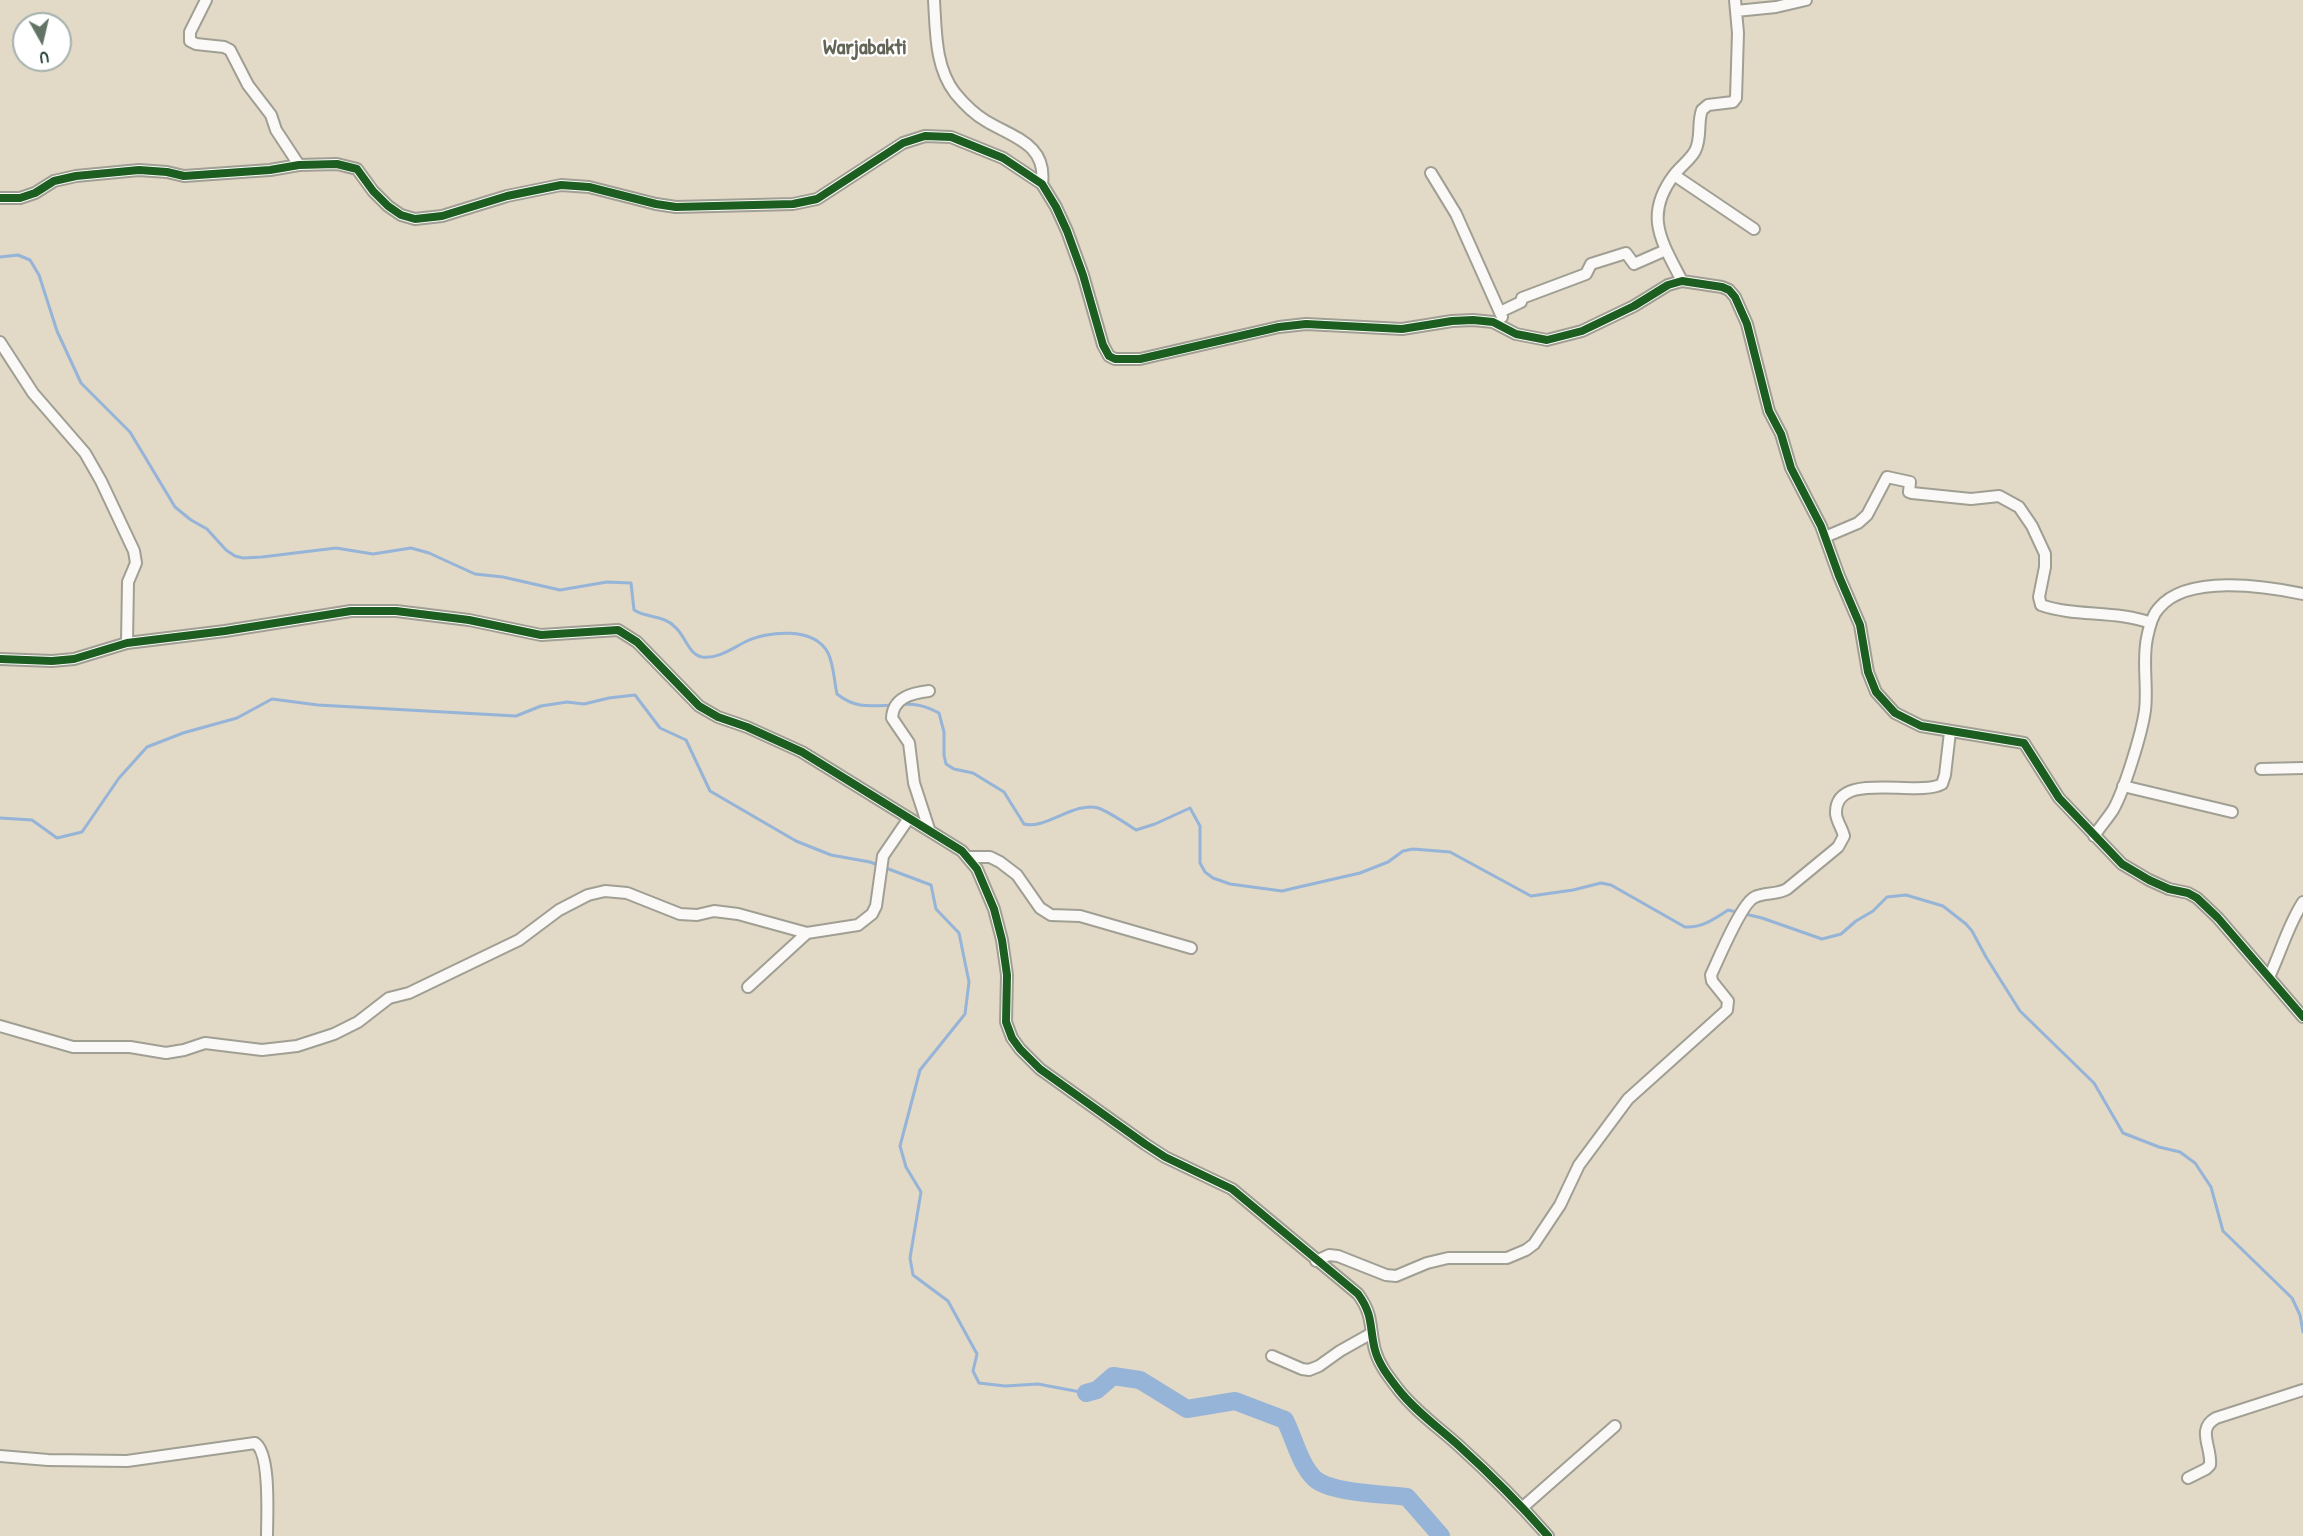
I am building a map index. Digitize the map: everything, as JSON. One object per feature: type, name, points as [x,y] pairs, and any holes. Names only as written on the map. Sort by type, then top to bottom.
[{"type":"street","points":[[206,0],[190,32],[190,41],[231,50],[248,85],[271,115],[276,130],[299,165]]},
{"type":"street","points":[[934,0],[941,65],[954,92],[977,116],[1023,140],[1035,152],[1041,163],[1042,184]]},
{"type":"street","points":[[1682,281],[1666,250],[1656,222],[1657,208],[1674,175],[1696,148],[1700,134],[1700,115],[1705,107],[1733,102],[1736,98],[1738,77],[1735,5],[1776,7],[1806,0]]},
{"type":"street","points":[[0,198],[20,198],[35,193],[54,182],[76,176],[140,170],[195,175],[270,170],[299,165],[337,165],[354,167],[360,171],[388,206],[407,217],[422,219],[442,216],[507,196],[561,185],[589,187],[656,204],[690,208],[793,204],[817,199],[891,148],[925,136],[951,137],[1003,158],[1042,184],[1067,231],[1083,275],[1102,345],[1112,358],[1140,359],[1293,324],[1402,329],[1473,320],[1493,322],[1516,334],[1541,340],[1569,336],[1634,306],[1668,285],[1682,281],[1722,287],[1729,290],[1734,297],[1753,342],[1768,411],[1780,434],[1791,468],[1826,537],[1863,635],[1868,672],[1876,692],[1903,719],[1921,726],[2024,743],[2059,798],[2122,864],[2139,875],[2197,898],[2218,918],[2303,1017]]},
{"type":"street","points":[[1431,173],[1456,214],[1507,328]]},
{"type":"street","points":[[1674,175],[1754,229]]},
{"type":"street","points":[[1500,312],[1521,302],[1522,298],[1586,274],[1591,264],[1626,253],[1634,264],[1666,250]]},
{"type":"street","points":[[0,342],[33,393],[85,453],[134,551],[136,563],[128,583],[127,643]]},
{"type":"street","points":[[1826,537],[1858,522],[1867,515],[1887,477],[1910,482],[1909,491],[1912,493],[1971,500],[1999,496],[2024,513],[2044,551],[2045,567],[2039,597],[2041,605],[2125,616],[2151,623]]},
{"type":"street","points":[[2094,836],[2114,808],[2123,786],[2145,711],[2145,654],[2151,623],[2158,608],[2188,590],[2203,586],[2247,586],[2303,594]]},
{"type":"street","points":[[0,659],[52,661],[74,659],[127,643],[225,631],[351,611],[396,611],[469,620],[541,635],[614,629],[621,631],[637,642],[699,706],[718,717],[747,727],[802,752],[929,829],[968,857],[977,869],[994,909],[1008,975],[1006,1022],[1020,1050],[1040,1069],[1145,1144],[1232,1189],[1358,1294],[1368,1308],[1380,1362],[1400,1391],[1428,1421],[1455,1443],[1523,1507],[1548,1536]]},
{"type":"street","points":[[928,691],[912,693],[901,700],[893,708],[892,718],[909,743],[914,783],[929,829]]},
{"type":"street","points":[[1316,1261],[1329,1255],[1338,1256],[1386,1275],[1396,1276],[1426,1263],[1448,1258],[1507,1258],[1534,1244],[1560,1205],[1579,1165],[1628,1099],[1727,1010],[1728,1001],[1712,981],[1711,975],[1738,917],[1747,905],[1754,897],[1787,889],[1841,844],[1843,832],[1836,812],[1839,801],[1852,789],[1924,788],[1941,784],[1945,775],[1950,732]]},
{"type":"street","points":[[2261,769],[2303,768]]},
{"type":"street","points":[[2123,786],[2232,812]]},
{"type":"street","points":[[0,1026],[73,1047],[130,1047],[166,1053],[204,1043],[262,1050],[297,1046],[319,1040],[358,1022],[389,998],[410,993],[519,940],[559,910],[588,895],[605,891],[627,893],[680,915],[714,912],[738,914],[807,933],[843,929],[866,920],[876,906],[883,855],[909,818]]},
{"type":"street","points":[[968,857],[990,858],[999,862],[1017,875],[1040,908],[1051,915],[1080,916],[1191,948]]},
{"type":"street","points":[[2269,977],[2285,942],[2291,921],[2303,902]]},
{"type":"street","points":[[748,987],[807,933]]},
{"type":"street","points":[[1272,1356],[1309,1370],[1372,1333]]},
{"type":"street","points":[[2188,1478],[2210,1465],[2205,1432],[2208,1423],[2216,1418],[2303,1390]]},
{"type":"street","points":[[1523,1507],[1615,1426]]},
{"type":"street","points":[[0,1456],[48,1460],[127,1461],[255,1443],[261,1449],[264,1464],[267,1536]]},
{"type":"waterway","points":[[0,257],[18,255],[30,260],[39,275],[57,331],[81,383],[130,432],[175,507],[207,529],[226,550],[235,556],[262,557],[336,548],[373,554],[411,548],[429,553],[475,574],[503,577],[560,590],[607,582],[631,583],[634,610],[671,623],[697,655],[702,657],[719,655],[765,635],[790,633],[801,635],[812,638],[828,653],[837,694],[857,704],[893,705]]},
{"type":"waterway","points":[[0,818],[32,820],[57,838],[82,832],[119,778],[147,747],[183,733],[237,718],[272,699],[318,705],[516,716],[541,706],[567,702],[584,704],[635,695],[660,728],[686,740],[710,791],[796,841],[831,855],[870,862],[931,885],[936,909],[959,933],[969,982],[965,1014],[920,1070],[900,1146],[906,1167],[921,1192],[910,1258],[913,1275],[948,1301],[977,1354],[973,1371],[979,1383],[1005,1386],[1038,1384],[1086,1393]]},
{"type":"waterway","points":[[903,704],[913,704],[939,713],[944,732],[946,764],[954,769],[973,773],[1004,792],[1024,824],[1041,823],[1080,808],[1089,807],[1098,808],[1136,830],[1190,808],[1200,826],[1200,863],[1205,872],[1213,878],[1230,884],[1282,891],[1360,873],[1388,862],[1403,851],[1413,849],[1450,852],[1531,896],[1601,883],[1611,885],[1685,927],[1713,920],[1728,910],[1762,918],[1822,939],[1841,934],[1856,921],[1873,911],[1887,897],[1906,895],[1943,906],[1972,931],[2020,1011],[2094,1083],[2123,1133],[2159,1147],[2180,1152],[2195,1163],[2211,1187],[2223,1231],[2292,1298],[2300,1315],[2303,1332]]},
{"type":"waterway","points":[[1086,1393],[1097,1390],[1113,1376],[1140,1380],[1187,1409],[1235,1401],[1285,1420],[1301,1459],[1315,1479],[1323,1484],[1345,1490],[1407,1497],[1441,1536]]},
{"type":"cycle path","points":[[0,198],[20,198],[35,193],[54,181],[76,176],[139,170],[184,176],[270,170],[299,165],[337,164],[357,169],[373,191],[388,206],[401,215],[415,219],[442,216],[507,196],[561,185],[589,187],[676,207],[793,204],[817,199],[903,143],[925,136],[951,137],[1003,158],[1042,184],[1067,231],[1083,275],[1103,345],[1109,356],[1115,359],[1140,359],[1279,327],[1306,324],[1402,329],[1473,320],[1493,322],[1516,334],[1547,340],[1582,331],[1634,306],[1668,285],[1682,281],[1722,287],[1729,290],[1735,297],[1747,324],[1769,411],[1781,434],[1791,468],[1821,526],[1860,625],[1868,672],[1876,692],[1895,713],[1921,726],[2024,743],[2059,798],[2122,864],[2149,880],[2197,898],[2218,918],[2303,1017]]},
{"type":"cycle path","points":[[0,659],[52,661],[74,659],[127,643],[225,631],[351,611],[396,611],[469,620],[541,635],[618,630],[637,642],[699,706],[718,717],[747,727],[802,752],[962,851],[977,869],[994,909],[1002,940],[1007,975],[1006,1022],[1012,1038],[1020,1049],[1040,1069],[1145,1144],[1165,1157],[1232,1189],[1358,1294],[1369,1315],[1377,1355],[1398,1389],[1419,1412],[1493,1478],[1548,1536]]},
{"type":"district","name":"Warjabakti","points":[[865,48]]}]
